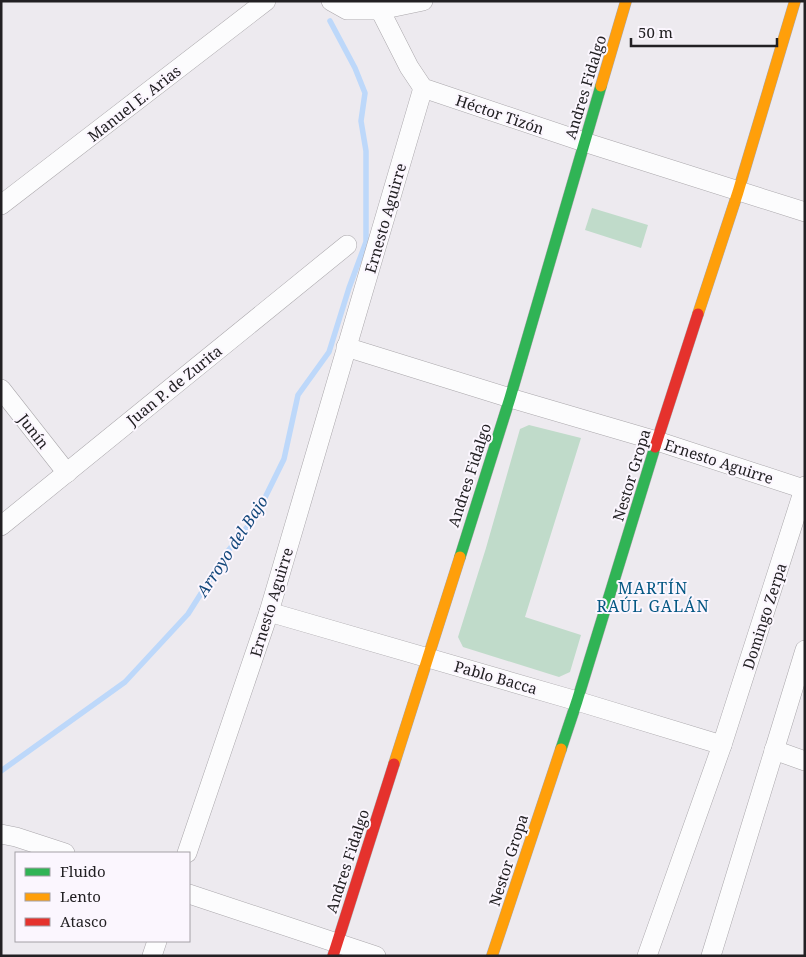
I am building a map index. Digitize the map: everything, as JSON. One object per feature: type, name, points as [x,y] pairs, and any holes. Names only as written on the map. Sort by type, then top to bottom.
[{"type":"street","name":"Manuel E. Arias","points":[[1,205],[266,1]]},
{"type":"street","points":[[331,1],[347,10],[380,10],[424,1]]},
{"type":"street","name":"Andres Fidalgo","points":[[335,949],[510,398],[626,1]]},
{"type":"street","name":"Nestor Gropa","points":[[492,956],[577,701],[657,441],[738,192],[795,1]]},
{"type":"street","points":[[380,10],[409,67],[423,88]]},
{"type":"street","name":"Héctor Tizón","points":[[423,88],[738,192],[805,212]]},
{"type":"street","name":"Ernesto Aguirre","points":[[187,852],[269,612],[423,88]]},
{"type":"street","name":"Juan P. de Zurita","points":[[1,526],[347,245]]},
{"type":"street","name":"Ernesto Aguirre","points":[[346,347],[657,441],[804,488]]},
{"type":"street","name":"Junín","points":[[1,389],[67,472]]},
{"type":"street","name":"Domingo Zerpa","points":[[647,956],[722,746],[804,488]]},
{"type":"street","name":"Pablo Bacca","points":[[269,612],[577,701],[722,746]]},
{"type":"street","points":[[711,956],[805,650]]},
{"type":"street","points":[[774,750],[805,761]]},
{"type":"street","points":[[1,834],[62,852]]},
{"type":"street","points":[[190,894],[335,949],[376,956]]},
{"type":"street","points":[[152,956],[157,942]]},
{"type":"green space","points":[[592,208],[648,225],[641,248],[585,230]]},
{"type":"green space","points":[[529,425],[581,438],[525,617],[581,635],[570,672],[559,677],[463,647],[458,637],[520,429]]},
{"type":"waterway","name":"Arroyo del Bajo","points":[[1,771],[125,682],[188,614],[228,551],[256,516],[284,459],[298,395],[329,352],[366,242],[366,151],[361,121],[365,93],[355,68],[330,21]]},
{"type":"traffic: fast","points":[[460,557],[510,398],[601,86]]},
{"type":"traffic: fast","points":[[561,749],[655,447]]},
{"type":"traffic: slow","points":[[601,86],[626,1]]},
{"type":"traffic: slow","points":[[698,314],[738,192],[795,1]]},
{"type":"traffic: slow","points":[[394,764],[460,557]]},
{"type":"traffic: slow","points":[[492,956],[561,749]]},
{"type":"traffic: jam","points":[[655,447],[698,314]]},
{"type":"traffic: jam","points":[[333,956],[394,764]]},
{"type":"district","name":"MARTÍN RAÚL GALÁN","points":[[653,597]]}]
